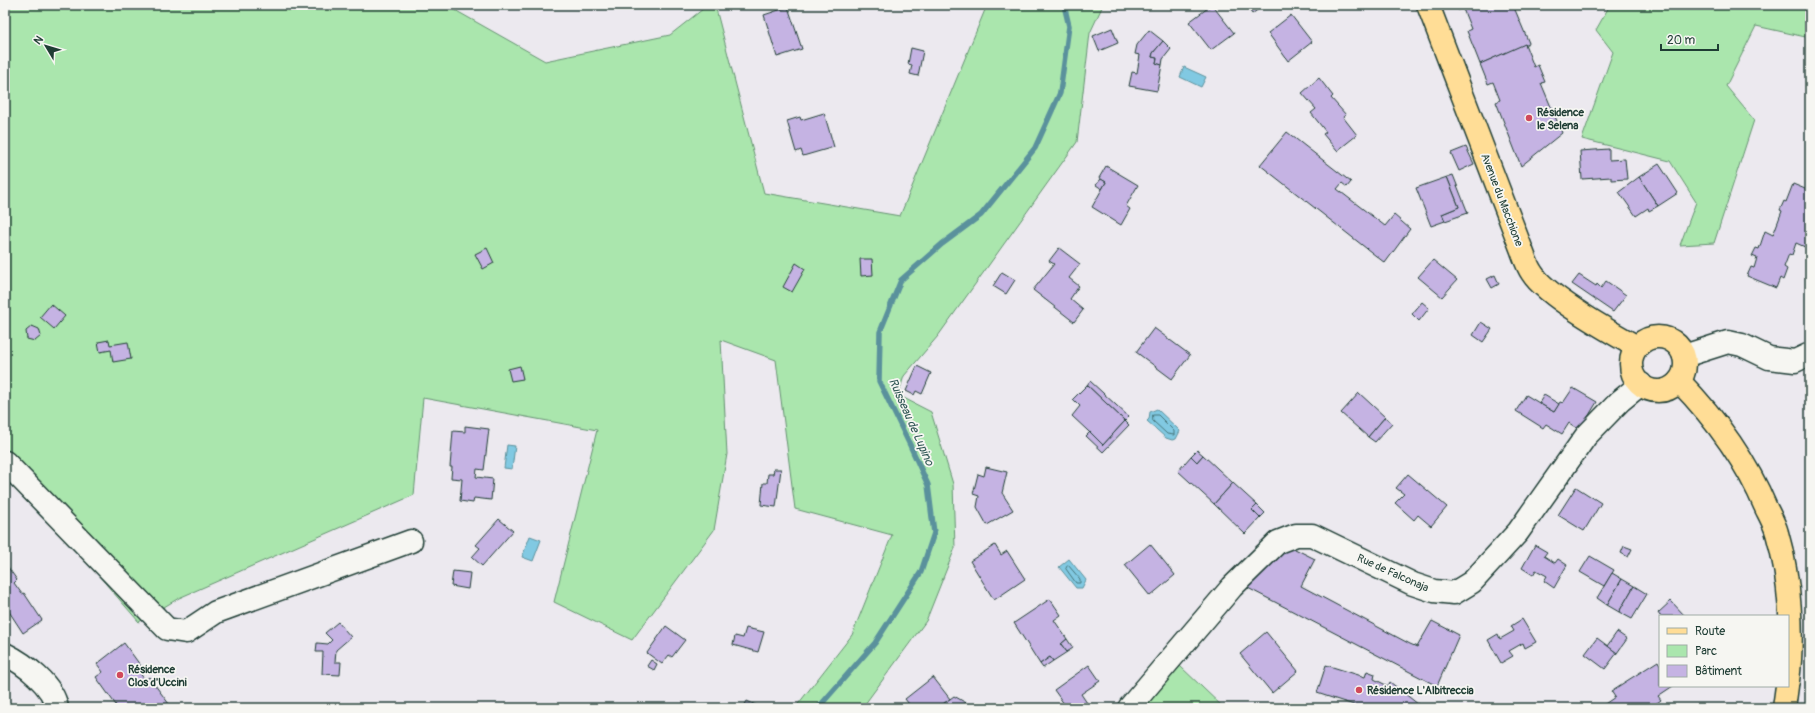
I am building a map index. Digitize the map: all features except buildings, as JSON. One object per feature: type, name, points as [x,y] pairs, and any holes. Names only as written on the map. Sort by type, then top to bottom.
[{"type":"main road","name":"Avenue du Macchione","points":[[1428,5],[1520,248],[1532,274],[1550,292],[1612,333],[1637,347]]},
{"type":"main road","points":[[1655,337],[1666,338],[1674,342],[1680,348],[1684,356],[1685,365],[1683,374],[1679,381],[1671,388],[1661,391],[1650,390],[1634,377],[1631,367],[1632,356],[1637,347],[1645,340],[1655,337]]},
{"type":"main road","points":[[1679,381],[1703,406],[1731,444],[1755,481],[1777,533],[1789,592],[1792,652],[1789,674]]},
{"type":"main road","points":[[1784,708],[1787,687]]},
{"type":"street","points":[[1684,356],[1728,342],[1742,345],[1769,358],[1795,361],[1810,354]]},
{"type":"street","name":"Rue de Falconaja","points":[[1129,708],[1232,587],[1278,542],[1296,535],[1312,535],[1413,584],[1434,591],[1454,593],[1472,582],[1518,532],[1586,436],[1620,401],[1641,384]]},
{"type":"street","points":[[5,462],[167,629],[186,632],[216,612],[411,541]]},
{"type":"street","points":[[5,654],[14,658],[42,683],[55,700],[57,708]]},
{"type":"green space","points":[[5,5],[446,5],[545,61],[670,35],[708,5],[715,5],[764,193],[900,216],[987,5],[1103,5],[1090,33],[1077,142],[938,336],[904,376],[898,395],[931,412],[953,484],[955,548],[926,621],[862,708],[795,708],[852,635],[892,535],[795,509],[776,360],[721,340],[727,454],[714,530],[632,640],[554,602],[597,430],[423,398],[414,495],[179,598],[139,622],[5,468]]},
{"type":"green space","points":[[1610,5],[1810,5],[1810,38],[1756,26],[1726,86],[1754,120],[1714,243],[1680,245],[1696,202],[1670,161],[1582,139],[1613,52],[1596,30]]},
{"type":"green space","points":[[1180,666],[1224,708],[1143,708]]},
{"type":"water","points":[[1184,67],[1206,77],[1201,87],[1180,77]]},
{"type":"water","points":[[1157,409],[1180,431],[1176,439],[1172,440],[1166,438],[1147,421],[1149,419],[1150,412]]},
{"type":"water","points":[[507,445],[515,446],[512,469],[504,468]]},
{"type":"water","points":[[530,536],[541,540],[533,561],[522,557]]},
{"type":"water","points":[[1069,559],[1086,580],[1082,588],[1076,588],[1059,567]]},
{"type":"waterway","name":"Ruisseau de Lupino","points":[[818,708],[875,643],[921,572],[934,533],[928,485],[879,381],[880,332],[901,280],[942,244],[981,215],[1035,148],[1060,93],[1069,26],[1064,5]]},
{"type":"place","name":"Résidence le Selena","points":[[1529,118]]},
{"type":"place","name":"Résidence Clos d'Uccini","points":[[120,675]]},
{"type":"place","name":"Résidence L'Albitreccia","points":[[1359,690]]}]
